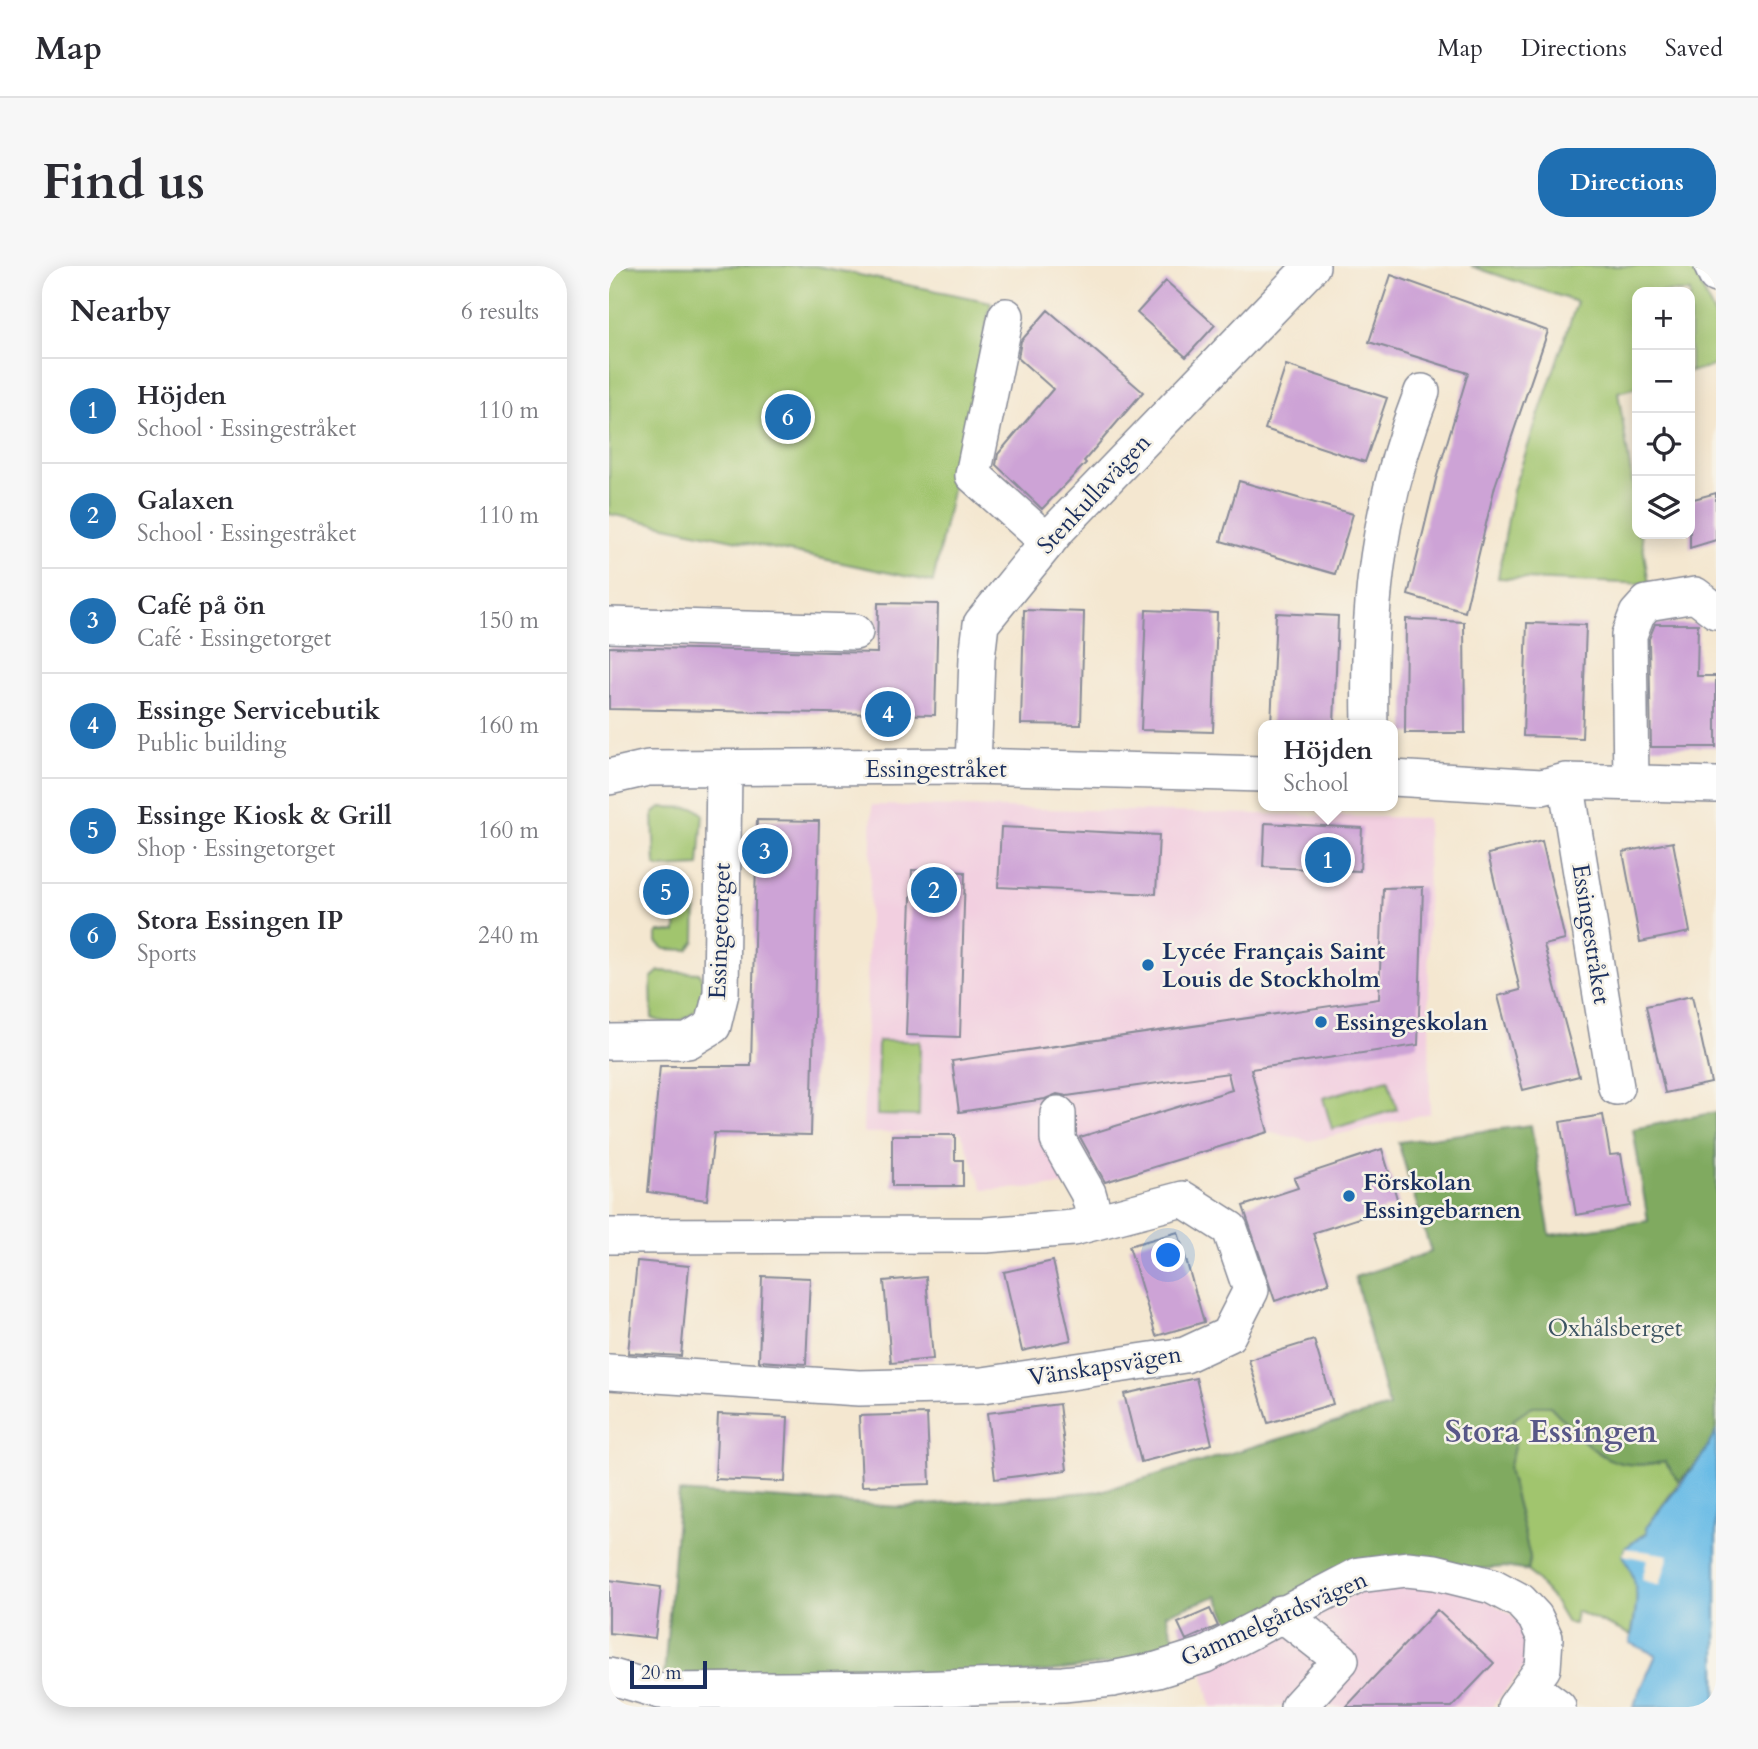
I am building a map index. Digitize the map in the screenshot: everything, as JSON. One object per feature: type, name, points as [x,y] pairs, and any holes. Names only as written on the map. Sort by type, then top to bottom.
[{"type":"street","name":"Stenkullavägen","points":[[973,766],[981,624],[1048,542],[1312,266]]},
{"type":"street","points":[[1712,266],[1716,275]]},
{"type":"street","points":[[1006,316],[973,475],[1048,542]]},
{"type":"street","points":[[1370,720],[1371,591],[1402,444],[1422,392]]},
{"type":"street","points":[[1631,780],[1629,635],[1637,614],[1647,603],[1695,594],[1716,611]]},
{"type":"street","points":[[609,625],[855,632]]},
{"type":"street","name":"Essingestråket","points":[[609,777],[648,768],[723,770],[973,766],[1258,774]]},
{"type":"street","name":"Essingetorget","points":[[609,1042],[688,1041],[713,1026],[721,993],[723,770]]},
{"type":"street","points":[[1398,778],[1542,787],[1566,781],[1631,780],[1716,785]]},
{"type":"street","name":"Essingestråket","points":[[1566,781],[1616,1087]]},
{"type":"street","points":[[1058,1114],[1058,1140],[1088,1193],[1096,1221]]},
{"type":"street","name":"Vänskapsvägen","points":[[609,1236],[986,1235],[1073,1228],[1183,1199],[1230,1229],[1251,1290],[1228,1335],[1185,1355],[983,1385],[859,1388],[609,1372]]},
{"type":"street","name":"Gammelgårdsvägen","points":[[609,1676],[658,1699],[911,1698],[1063,1684],[1157,1670],[1206,1655],[1281,1613],[1359,1575],[1407,1569],[1435,1572],[1492,1586],[1520,1601],[1541,1628],[1546,1654],[1543,1668],[1522,1697]]},
{"type":"street","points":[[1281,1613],[1341,1660],[1298,1707]]},
{"type":"street","points":[[1522,1697],[1558,1707]]},
{"type":"shaded area","name":"Lycée Français Saint Louis de Stockholm","points":[[872,805],[1427,818],[1430,1113],[1310,1141],[1268,1132],[1097,1184],[983,1190],[961,1132],[863,1133]]},
{"type":"shaded area","points":[[1419,1581],[1475,1593],[1511,1614],[1528,1635],[1527,1664],[1492,1707],[1211,1707],[1203,1671],[1362,1590]]},
{"type":"green space","points":[[609,266],[816,266],[991,302],[933,582],[609,514]]},
{"type":"green space","points":[[1471,266],[1692,266],[1716,319],[1716,365],[1695,371],[1695,287],[1632,287],[1632,388],[1618,392],[1632,480],[1632,539],[1642,539],[1649,584],[1498,578],[1513,490],[1577,302]]},
{"type":"green space","points":[[661,807],[695,808],[703,814],[699,866],[660,868],[655,865],[653,814]]},
{"type":"green space","points":[[677,890],[691,890],[696,895],[695,941],[688,950],[665,949],[657,942],[657,932],[676,932]]},
{"type":"green space","points":[[659,971],[699,973],[703,995],[700,1004],[685,1018],[663,1022],[652,1018],[651,978]]},
{"type":"green space","points":[[878,1041],[920,1041],[919,1116],[877,1115]]},
{"type":"green space","points":[[1388,1079],[1397,1109],[1332,1129],[1323,1098]]},
{"type":"green space","name":"Oxhålsberget","points":[[1716,1112],[1716,1432],[1701,1458],[1679,1482],[1665,1461],[1644,1465],[1627,1464],[1599,1453],[1550,1406],[1533,1406],[1513,1420],[1516,1440],[1508,1469],[1530,1557],[1528,1571],[1505,1567],[1469,1570],[1436,1563],[1233,1628],[1217,1596],[1166,1614],[1178,1651],[1051,1671],[986,1676],[857,1679],[664,1675],[679,1492],[899,1507],[1101,1491],[1389,1407],[1355,1277],[1431,1252],[1398,1142],[1531,1125],[1550,1235],[1648,1221],[1633,1129]]},
{"type":"green space","points":[[1533,1406],[1550,1406],[1587,1444],[1612,1460],[1644,1465],[1665,1461],[1679,1482],[1646,1528],[1647,1532],[1625,1548],[1623,1554],[1633,1576],[1637,1594],[1631,1635],[1576,1611],[1574,1624],[1567,1623],[1552,1598],[1528,1571],[1530,1557],[1508,1469],[1516,1440],[1513,1420]]},
{"type":"water","points":[[1716,1432],[1716,1707],[1633,1707],[1656,1655],[1630,1643],[1637,1598],[1634,1578],[1623,1555],[1625,1548],[1647,1533],[1646,1528],[1701,1458]]},
{"type":"pier","points":[[1625,1548],[1669,1555],[1660,1585],[1642,1580],[1647,1560],[1623,1555]]},
{"type":"building","points":[[1391,275],[1548,331],[1495,486],[1465,612],[1408,595],[1436,479],[1468,373],[1369,342]]},
{"type":"building","points":[[1166,281],[1215,325],[1186,357],[1137,313]]},
{"type":"building","points":[[1048,310],[1143,392],[1084,461],[1086,463],[1042,509],[996,465],[998,454],[1053,389],[1018,358],[1021,341]]},
{"type":"building","points":[[1286,365],[1387,398],[1365,462],[1265,429]]},
{"type":"building","points":[[1239,481],[1353,514],[1335,574],[1221,541]]},
{"type":"building","points":[[1716,493],[1716,540],[1690,548],[1690,539],[1695,539],[1695,499]]},
{"type":"building","points":[[878,603],[938,604],[935,715],[609,709],[609,647],[877,653]]},
{"type":"building","points":[[1024,610],[1084,612],[1081,725],[1021,724]]},
{"type":"building","points":[[1146,610],[1217,613],[1213,732],[1141,730]]},
{"type":"building","points":[[1276,613],[1338,616],[1334,720],[1271,720]]},
{"type":"building","points":[[1406,619],[1464,622],[1465,733],[1405,733]]},
{"type":"building","points":[[1527,623],[1586,625],[1582,738],[1523,736]]},
{"type":"building","points":[[1655,624],[1698,624],[1697,676],[1716,676],[1716,747],[1651,747],[1649,639]]},
{"type":"building","points":[[757,820],[819,821],[811,1135],[714,1133],[707,1200],[648,1192],[660,1066],[751,1066]]},
{"type":"building","points":[[1265,823],[1362,828],[1360,871],[1263,867]]},
{"type":"building","points":[[1001,827],[1159,835],[1156,894],[998,887]]},
{"type":"building","points":[[1542,841],[1565,940],[1544,945],[1579,1076],[1523,1090],[1498,996],[1520,990],[1488,854]]},
{"type":"building","points":[[1673,842],[1690,932],[1640,942],[1623,852]]},
{"type":"building","points":[[912,870],[965,872],[960,1037],[906,1035]]},
{"type":"building","name":"Essingeskolan","points":[[1423,887],[1418,1045],[1251,1069],[1268,1132],[1105,1182],[1080,1137],[1232,1090],[1228,1073],[1067,1096],[1057,1094],[1045,1099],[959,1112],[952,1061],[1379,999],[1383,888]]},
{"type":"building","points":[[1692,996],[1711,1083],[1665,1093],[1646,1006]]},
{"type":"building","points":[[1603,1115],[1610,1155],[1621,1154],[1630,1206],[1576,1215],[1560,1122]]},
{"type":"building","points":[[892,1135],[955,1135],[955,1160],[963,1160],[963,1186],[892,1186]]},
{"type":"building","points":[[1382,1149],[1399,1205],[1313,1233],[1329,1283],[1275,1301],[1243,1206],[1298,1188],[1294,1178]]},
{"type":"building","points":[[1178,1232],[1204,1322],[1156,1336],[1129,1246]]},
{"type":"building","points":[[637,1261],[689,1266],[681,1356],[628,1353]]},
{"type":"building","points":[[1053,1261],[1071,1340],[1022,1351],[1004,1272]]},
{"type":"building","points":[[762,1276],[810,1278],[806,1364],[759,1361]]},
{"type":"building","points":[[926,1277],[933,1359],[891,1363],[884,1281]]},
{"type":"building","points":[[1314,1340],[1333,1404],[1268,1423],[1249,1360]]},
{"type":"building","points":[[1196,1378],[1212,1444],[1141,1462],[1124,1394]]},
{"type":"building","points":[[1059,1404],[1067,1470],[995,1479],[987,1413]]},
{"type":"building","points":[[718,1414],[788,1417],[785,1482],[715,1479]]},
{"type":"building","points":[[927,1414],[930,1484],[862,1486],[859,1416]]},
{"type":"building","points":[[609,1580],[661,1587],[655,1638],[609,1633]]},
{"type":"building","points":[[1210,1609],[1218,1626],[1186,1640],[1178,1623]]},
{"type":"building","points":[[1437,1610],[1494,1663],[1452,1707],[1346,1707]]},
{"type":"place","name":"Stora Essingen IP","points":[[788,417]]},
{"type":"place","name":"Essinge Servicebutik","points":[[888,714]]},
{"type":"place","name":"Café på ön","points":[[765,851]]},
{"type":"place","name":"Höjden","points":[[1328,860]]},
{"type":"place","name":"Galaxen","points":[[934,890]]},
{"type":"place","name":"Essinge Kiosk & Grill","points":[[666,892]]},
{"type":"place","name":"Lycée Français Saint Louis de Stockholm","points":[[1148,965]]},
{"type":"place","name":"Essingeskolan","points":[[1321,1022]]},
{"type":"place","name":"Förskolan Essingebarnen","points":[[1349,1196]]},
{"type":"district","name":"Stora Essingen","points":[[1551,1432]]}]
